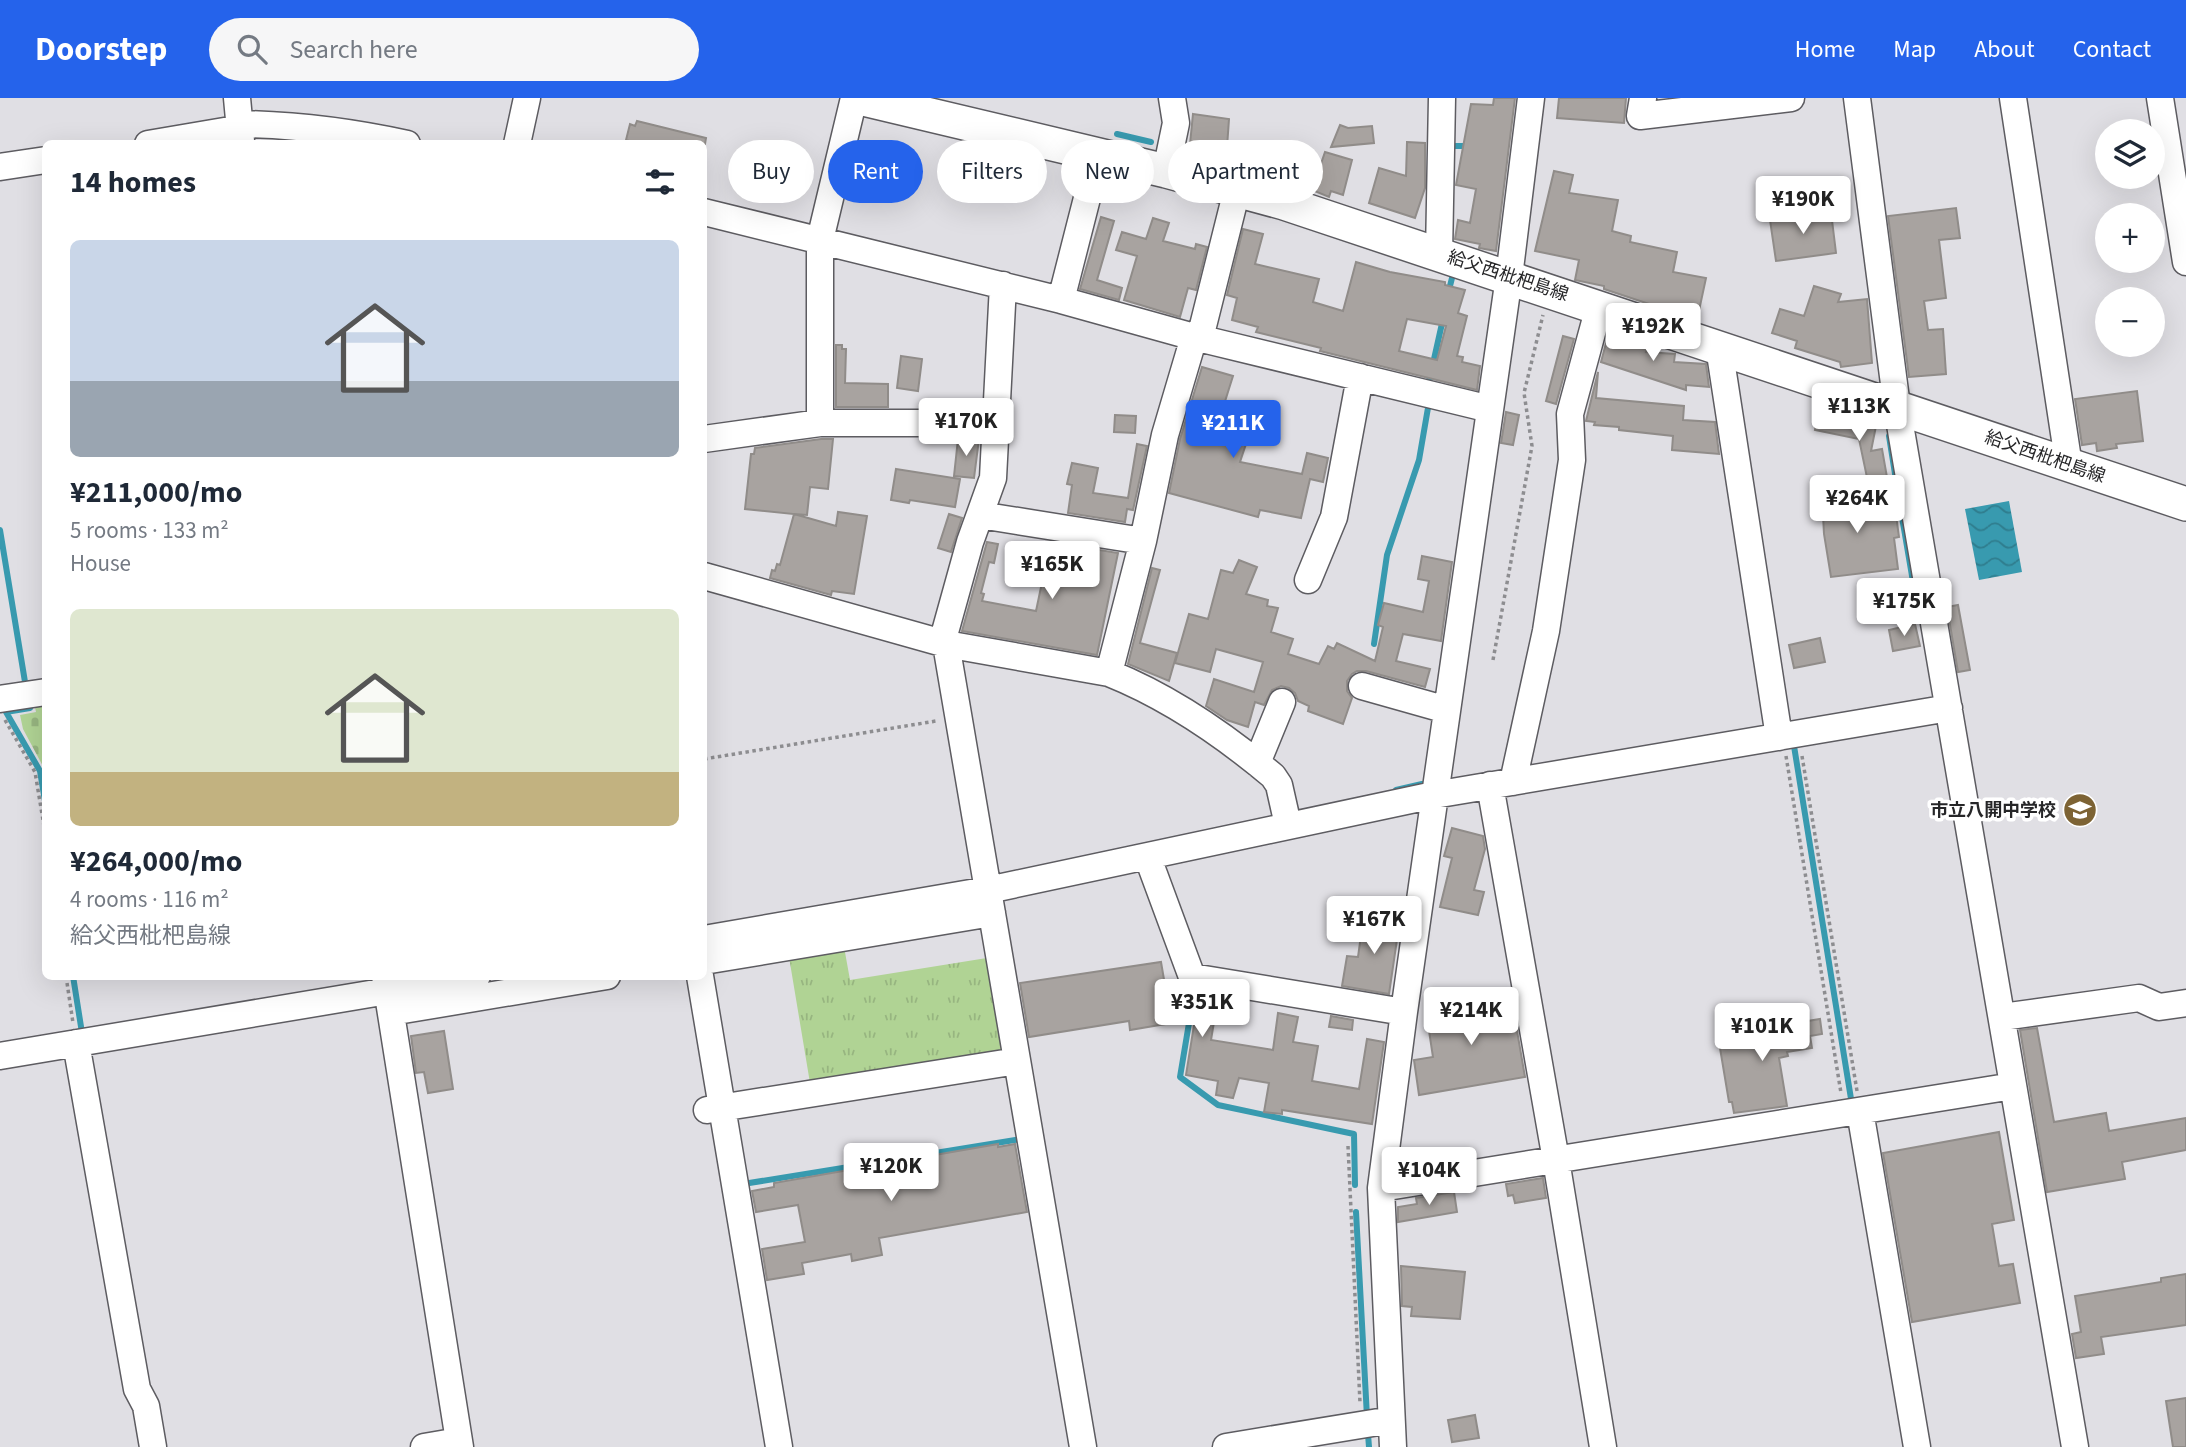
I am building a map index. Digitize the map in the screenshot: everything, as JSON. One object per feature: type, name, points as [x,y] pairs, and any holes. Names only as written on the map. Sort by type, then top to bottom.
[{"type":"main road","name":"給父西枇杷島線","points":[[856,98],[1061,146]]},
{"type":"main road","name":"給父西枇杷島線","points":[[1154,168],[1166,171]]},
{"type":"main road","name":"給父西枇杷島線","points":[[1284,203],[2186,504]]},
{"type":"street","points":[[518,140],[527,98]]},
{"type":"street","points":[[820,423],[820,240],[856,98]]},
{"type":"street","points":[[1166,171],[1176,123],[1172,98]]},
{"type":"street","points":[[1439,254],[1442,98]]},
{"type":"street","points":[[1393,1447],[1381,1188],[1434,795],[1509,276],[1531,98]]},
{"type":"street","points":[[1643,98],[1640,116],[1791,98]]},
{"type":"street","points":[[1857,98],[1897,407],[2075,1447]]},
{"type":"street","points":[[2013,98],[2069,466]]},
{"type":"street","points":[[2160,98],[2186,262]]},
{"type":"street","points":[[166,140],[240,123],[284,125],[369,139]]},
{"type":"street","points":[[0,167],[42,161]]},
{"type":"street","points":[[1061,299],[1086,203]]},
{"type":"street","points":[[1109,673],[1143,541],[1165,435],[1197,338],[1233,203]]},
{"type":"street","points":[[707,213],[1061,299],[1197,338],[1490,409]]},
{"type":"street","points":[[1003,285],[993,478],[970,542],[945,632],[1083,1447]]},
{"type":"street","points":[[1598,307],[1570,414],[1572,460],[1548,618],[1502,784],[1556,1160],[1603,1447]]},
{"type":"street","points":[[1719,347],[1787,735]]},
{"type":"street","points":[[1308,580],[1334,517],[1360,377]]},
{"type":"street","points":[[707,439],[820,423],[997,423]]},
{"type":"street","points":[[980,514],[1143,541]]},
{"type":"street","points":[[707,577],[946,644],[1109,673],[1188,711],[1257,763],[1279,785],[1289,825]]},
{"type":"street","points":[[1362,686],[1447,710]]},
{"type":"street","points":[[0,699],[42,693]]},
{"type":"street","points":[[1257,763],[1282,702]]},
{"type":"street","points":[[707,960],[990,901],[1148,858],[1434,795],[1949,708]]},
{"type":"street","points":[[1148,858],[1192,977],[1404,1012]]},
{"type":"street","points":[[707,939],[990,901]]},
{"type":"street","points":[[0,1056],[456,980]]},
{"type":"street","points":[[388,993],[555,980]]},
{"type":"street","points":[[685,980],[715,1109],[779,1447]]},
{"type":"street","points":[[700,980],[715,1109],[762,1447]]},
{"type":"street","points":[[388,993],[459,1444],[424,1447]]},
{"type":"street","points":[[2001,1017],[2139,998],[2159,1007],[2186,1003]]},
{"type":"street","points":[[83,1042],[150,1386],[146,1406],[153,1447]]},
{"type":"street","points":[[715,1109],[1017,1061]]},
{"type":"street","points":[[1381,1188],[2013,1086]]},
{"type":"street","points":[[1852,1112],[1901,1447]]},
{"type":"street","points":[[1852,1112],[1917,1447]]},
{"type":"street","points":[[1226,1447],[1391,1420]]},
{"type":"path","points":[[1493,660],[1532,446],[1524,393],[1549,290]]},
{"type":"path","points":[[0,712],[36,772],[42,812]]},
{"type":"path","points":[[707,759],[959,718]]},
{"type":"path","points":[[1787,735],[1852,1112]]},
{"type":"path","points":[[1787,735],[1852,1112]]},
{"type":"path","points":[[67,980],[83,1042]]},
{"type":"path","points":[[1348,1146],[1361,1425]]},
{"type":"green space","points":[[42,701],[42,764],[23,729],[20,715],[36,712],[34,702]]},
{"type":"green space","points":[[843,941],[850,980],[993,957],[1010,1051],[811,1089],[788,951]]},
{"type":"water","points":[[2009,501],[2022,572],[1979,580],[1965,509]]},
{"type":"building","points":[[1494,98],[1515,98],[1496,251],[1479,248],[1480,244],[1455,239],[1458,220],[1470,223],[1476,189],[1456,185],[1471,104],[1493,105]]},
{"type":"building","points":[[1559,98],[1626,98],[1624,123],[1557,118]]},
{"type":"building","points":[[1193,114],[1229,119],[1228,140],[1190,140]]},
{"type":"building","points":[[637,121],[706,140],[626,140],[630,124],[635,126]]},
{"type":"building","points":[[1340,125],[1348,128],[1372,126],[1374,143],[1331,147]]},
{"type":"building","points":[[1407,142],[1425,143],[1425,188],[1415,218],[1369,203],[1379,168],[1406,176]]},
{"type":"building","points":[[1325,152],[1352,160],[1343,195],[1331,191],[1329,197],[1323,195]]},
{"type":"building","points":[[1554,171],[1573,175],[1569,193],[1618,200],[1612,231],[1631,236],[1630,242],[1677,252],[1673,272],[1706,278],[1697,320],[1604,289],[1604,286],[1575,280],[1579,260],[1535,251]]},
{"type":"building","points":[[1956,208],[1960,238],[1939,240],[1946,298],[1924,301],[1928,330],[1943,329],[1946,374],[1909,377],[1888,216]]},
{"type":"building","points":[[1831,212],[1836,253],[1776,261],[1770,220]]},
{"type":"building","points":[[1101,217],[1114,221],[1097,280],[1122,288],[1119,300],[1080,289]]},
{"type":"building","points":[[1153,218],[1169,223],[1163,241],[1195,249],[1196,244],[1207,247],[1196,290],[1188,288],[1180,317],[1124,300],[1137,256],[1116,250],[1122,232],[1146,239]]},
{"type":"building","points":[[1243,229],[1263,234],[1255,264],[1319,279],[1313,302],[1343,311],[1356,262],[1390,272],[1445,282],[1445,285],[1465,290],[1458,313],[1467,316],[1457,356],[1463,357],[1462,362],[1480,366],[1477,390],[1320,351],[1321,348],[1256,332],[1258,327],[1232,320],[1237,298],[1227,295]],"holes":[[[1407,319],[1446,326],[1437,360],[1399,351]]]},
{"type":"building","points":[[1814,286],[1841,294],[1838,302],[1867,299],[1872,363],[1841,367],[1840,362],[1795,348],[1797,341],[1772,333],[1780,309],[1804,316]]},
{"type":"building","points":[[1609,332],[1648,345],[1646,352],[1675,354],[1674,362],[1706,364],[1709,387],[1686,385],[1686,390],[1601,362]]},
{"type":"building","points":[[1563,336],[1574,339],[1556,404],[1546,401]]},
{"type":"building","points":[[836,345],[842,345],[842,349],[846,349],[845,383],[888,384],[888,407],[836,407]]},
{"type":"building","points":[[901,356],[922,359],[918,391],[897,388]]},
{"type":"building","points":[[1202,367],[1233,376],[1222,411],[1253,423],[1240,462],[1302,474],[1307,453],[1328,458],[1323,482],[1310,479],[1301,518],[1260,510],[1258,517],[1169,493],[1180,439]]},
{"type":"building","points":[[1598,372],[1596,398],[1684,406],[1683,420],[1715,422],[1719,454],[1672,450],[1673,436],[1619,430],[1619,427],[1594,425],[1595,422],[1586,421]]},
{"type":"building","points":[[2137,391],[2143,441],[2116,444],[2117,448],[2097,451],[2096,443],[2082,445],[2075,399]]},
{"type":"building","points":[[1506,412],[1519,415],[1513,445],[1501,443]]},
{"type":"building","points":[[1818,414],[1855,421],[1856,416],[1877,421],[1871,451],[1882,449],[1888,483],[1869,487],[1859,439],[1815,430]]},
{"type":"building","points":[[1115,415],[1136,416],[1135,433],[1114,432]]},
{"type":"building","points":[[833,439],[828,489],[810,487],[807,515],[745,509],[751,454],[754,454],[755,448]]},
{"type":"building","points":[[958,439],[979,439],[974,478],[954,476]]},
{"type":"building","points":[[1137,444],[1147,446],[1133,510],[1127,509],[1125,522],[1068,513],[1072,485],[1067,484],[1072,463],[1098,468],[1093,493],[1128,498]]},
{"type":"building","points":[[896,469],[960,479],[955,507],[891,500]]},
{"type":"building","points":[[1863,484],[1867,519],[1896,515],[1899,537],[1894,538],[1898,569],[1831,577],[1824,534],[1823,515],[1827,515],[1824,489]]},
{"type":"building","points":[[838,512],[867,516],[854,594],[832,591],[831,595],[770,578],[772,570],[775,571],[777,564],[780,565],[794,514],[836,526]]},
{"type":"building","points":[[949,514],[962,518],[951,552],[938,548]]},
{"type":"building","points":[[987,542],[998,544],[994,563],[989,562],[981,593],[984,594],[982,601],[1036,611],[1044,573],[1037,571],[1041,548],[1049,549],[1050,542],[1118,553],[1097,655],[962,631]]},
{"type":"building","points":[[1422,556],[1452,562],[1441,641],[1403,634],[1396,661],[1430,669],[1425,687],[1357,671],[1347,681],[1347,691],[1352,698],[1343,724],[1308,711],[1309,706],[1298,701],[1295,693],[1281,686],[1272,690],[1264,705],[1255,702],[1248,727],[1227,720],[1206,706],[1214,679],[1254,692],[1263,662],[1216,649],[1210,672],[1175,663],[1189,614],[1208,619],[1221,570],[1233,573],[1239,560],[1257,567],[1246,594],[1268,600],[1267,606],[1278,608],[1271,632],[1293,639],[1288,654],[1319,664],[1328,646],[1334,649],[1337,643],[1375,661],[1383,627],[1378,625],[1384,603],[1423,612],[1429,581],[1418,579]]},
{"type":"building","points":[[1152,568],[1160,570],[1140,643],[1177,653],[1169,681],[1128,664]]},
{"type":"building","points":[[1958,605],[1970,670],[1958,672],[1947,607]]},
{"type":"building","points":[[1915,624],[1920,646],[1893,651],[1889,630]]},
{"type":"building","points":[[1820,638],[1825,662],[1794,668],[1789,645]]},
{"type":"building","points":[[1452,828],[1483,836],[1485,849],[1474,890],[1484,892],[1478,915],[1440,907],[1452,858],[1444,856]]},
{"type":"building","points":[[1364,914],[1400,919],[1389,994],[1342,986],[1347,956],[1358,957]]},
{"type":"building","points":[[1161,962],[1168,1003],[1197,999],[1198,994],[1222,998],[1219,1011],[1216,1010],[1211,1040],[1273,1050],[1278,1013],[1298,1017],[1293,1042],[1318,1046],[1312,1081],[1359,1089],[1367,1039],[1384,1042],[1372,1124],[1282,1110],[1282,1114],[1264,1112],[1269,1083],[1239,1078],[1233,1098],[1216,1095],[1218,1081],[1186,1075],[1195,1019],[1130,1030],[1129,1021],[1029,1037],[1020,983]]},
{"type":"building","points":[[1511,996],[1525,1077],[1419,1095],[1414,1060],[1433,1057],[1426,1011]]},
{"type":"building","points":[[1331,1016],[1353,1020],[1352,1030],[1329,1027]]},
{"type":"building","points":[[1820,1019],[1822,1034],[1810,1036],[1812,1048],[1787,1052],[1788,1056],[1779,1058],[1787,1106],[1734,1113],[1732,1102],[1729,1102],[1718,1036]]},
{"type":"building","points":[[2037,1028],[2054,1122],[2106,1113],[2109,1131],[2186,1118],[2186,1150],[2122,1162],[2125,1179],[2047,1192],[2020,1030]]},
{"type":"building","points":[[444,1031],[453,1089],[428,1093],[424,1072],[416,1073],[411,1036]]},
{"type":"building","points":[[1999,1132],[2014,1220],[1992,1224],[1999,1266],[2013,1264],[2020,1303],[1912,1322],[1883,1153]]},
{"type":"building","points":[[998,1144],[998,1147],[1015,1144],[1027,1212],[879,1238],[882,1255],[852,1261],[851,1254],[802,1263],[804,1274],[767,1280],[762,1249],[805,1242],[798,1205],[756,1212],[752,1191],[774,1187],[774,1183]]},
{"type":"building","points":[[1543,1178],[1546,1198],[1515,1203],[1513,1195],[1508,1196],[1506,1184]]},
{"type":"building","points":[[1454,1192],[1457,1212],[1398,1222],[1398,1207],[1417,1204],[1416,1198]]},
{"type":"building","points":[[1401,1266],[1465,1272],[1460,1319],[1411,1316],[1412,1307],[1402,1306]]},
{"type":"building","points":[[2186,1274],[2186,1325],[2101,1337],[2104,1354],[2076,1358],[2072,1334],[2081,1332],[2075,1296],[2161,1282],[2161,1278]]},
{"type":"building","points":[[2186,1398],[2186,1447],[2173,1447],[2166,1401]]},
{"type":"building","points":[[1475,1415],[1479,1438],[1452,1442],[1448,1420]]},
{"type":"waterway","points":[[1117,134],[1142,140]]},
{"type":"waterway","points":[[1448,148],[1470,146]]},
{"type":"waterway","points":[[1448,294],[1452,278]]},
{"type":"waterway","points":[[1428,386],[1443,319]]},
{"type":"waterway","points":[[1374,644],[1387,555],[1419,460],[1429,402]]},
{"type":"waterway","points":[[1889,436],[1899,499]]},
{"type":"waterway","points":[[1902,517],[1919,617]]},
{"type":"waterway","points":[[0,530],[26,688]]},
{"type":"waterway","points":[[30,708],[6,712],[40,771],[42,783]]},
{"type":"waterway","points":[[1794,746],[1852,1105]]},
{"type":"waterway","points":[[1396,790],[1422,784]]},
{"type":"waterway","points":[[74,980],[82,1033],[85,1033]]},
{"type":"waterway","points":[[1195,987],[1180,1077],[1218,1105],[1354,1134],[1355,1185]]},
{"type":"waterway","points":[[743,1184],[1021,1139]]},
{"type":"waterway","points":[[1356,1212],[1367,1417]]},
{"type":"waterway","points":[[1368,1434],[1369,1447]]},
{"type":"place","name":"市立八開中学校","points":[[2080,810]]}]
